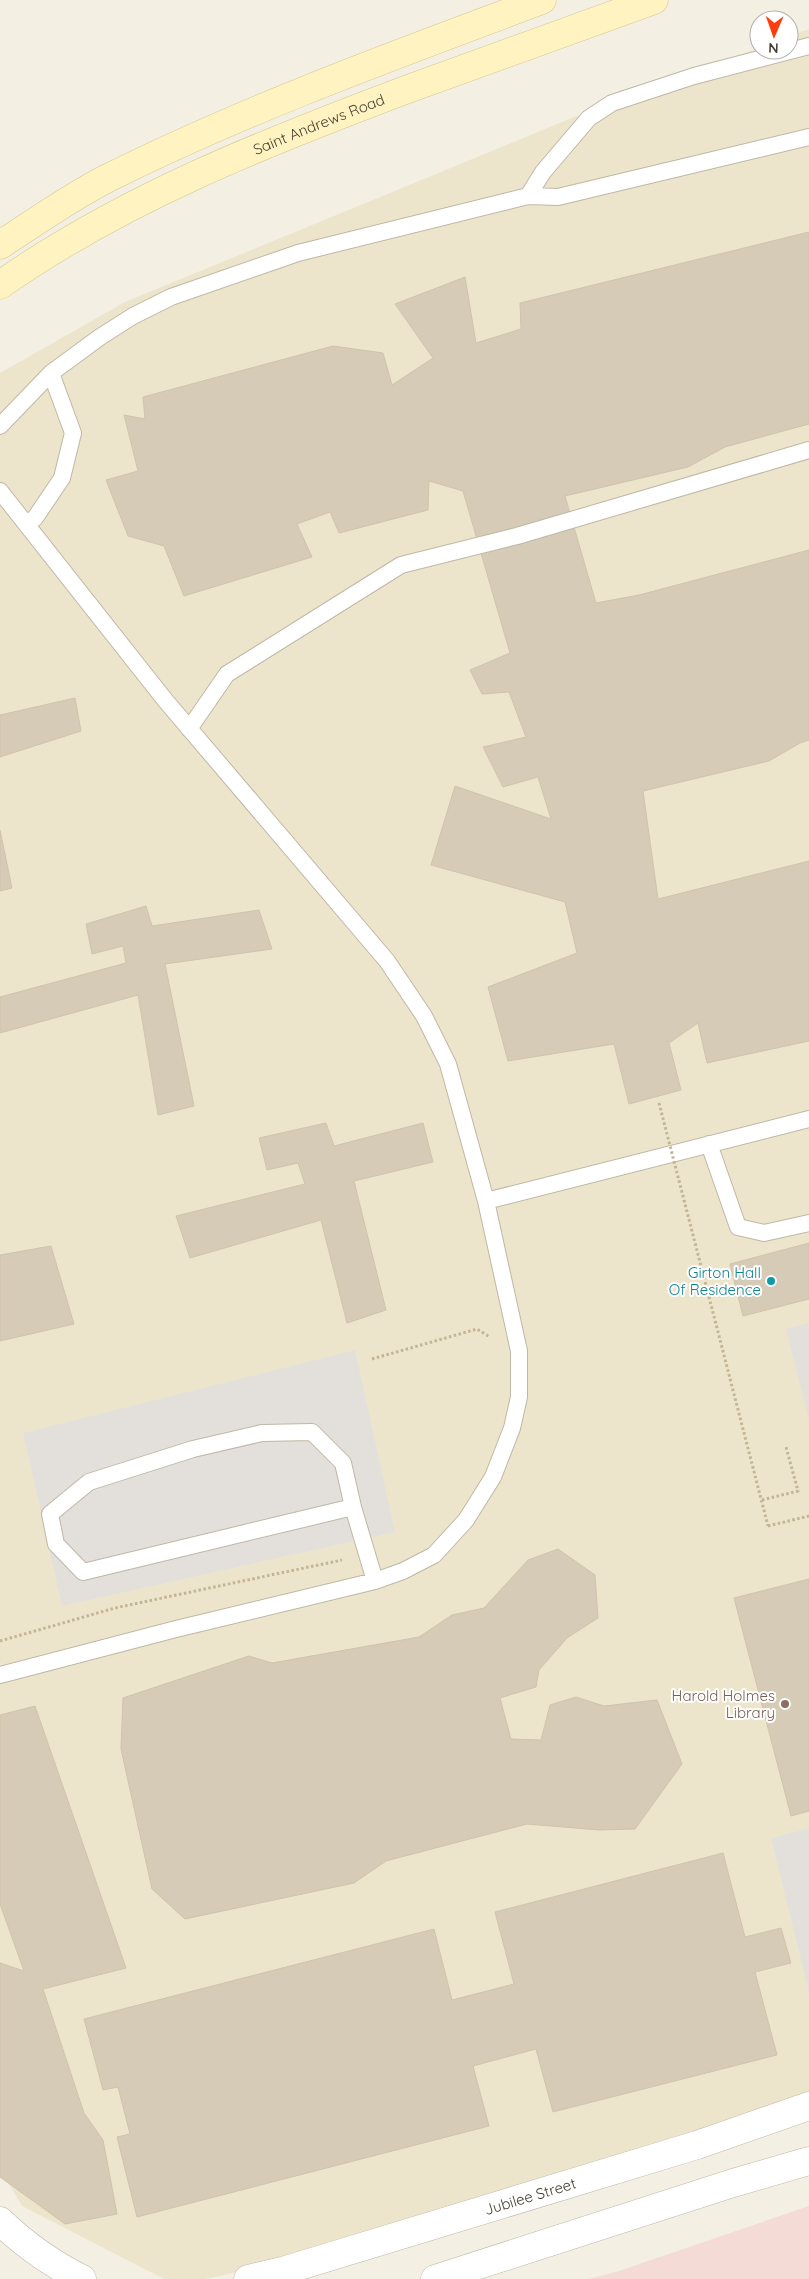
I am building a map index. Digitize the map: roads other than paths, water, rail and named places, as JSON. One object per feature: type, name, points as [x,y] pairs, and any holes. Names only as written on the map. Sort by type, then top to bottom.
[{"type":"main road","points":[[0,245],[104,180],[238,118],[542,0]]},
{"type":"main road","name":"Saint Andrews Road","points":[[0,285],[84,232],[138,202],[218,165],[329,119],[654,0]]},
{"type":"street","name":"Jubilee Street","points":[[248,2279],[287,2274],[697,2145],[809,2106]]},
{"type":"street","points":[[435,2279],[723,2186],[809,2162]]},
{"type":"street","points":[[0,2221],[18,2238],[52,2264],[82,2279]]},
{"type":"lane","points":[[528,196],[543,172],[589,118],[612,103],[694,76],[809,46]]},
{"type":"lane","points":[[0,426],[51,374],[133,316],[171,297],[298,254],[528,196],[558,198],[809,137]]},
{"type":"lane","points":[[26,524],[35,518],[62,478],[73,433],[51,374]]},
{"type":"lane","points":[[189,729],[227,674],[400,565],[517,536],[809,450]]},
{"type":"lane","points":[[0,491],[189,729],[387,961],[424,1016],[448,1064],[486,1201],[519,1351],[519,1397],[512,1428],[493,1476],[466,1520],[434,1555],[403,1571],[375,1581],[176,1628],[0,1675]]},
{"type":"lane","points":[[486,1201],[809,1119]]},
{"type":"lane","points":[[709,1144],[738,1227],[764,1233],[809,1223]]},
{"type":"lane","points":[[353,1507],[83,1572],[56,1544],[50,1514],[89,1482],[193,1449],[262,1433],[312,1432],[342,1462],[375,1581]]},
{"type":"place","name":"Girton Hall Of Residence","points":[[771,1281]]},
{"type":"place","name":"Harold Holmes Library","points":[[785,1704]]}]
